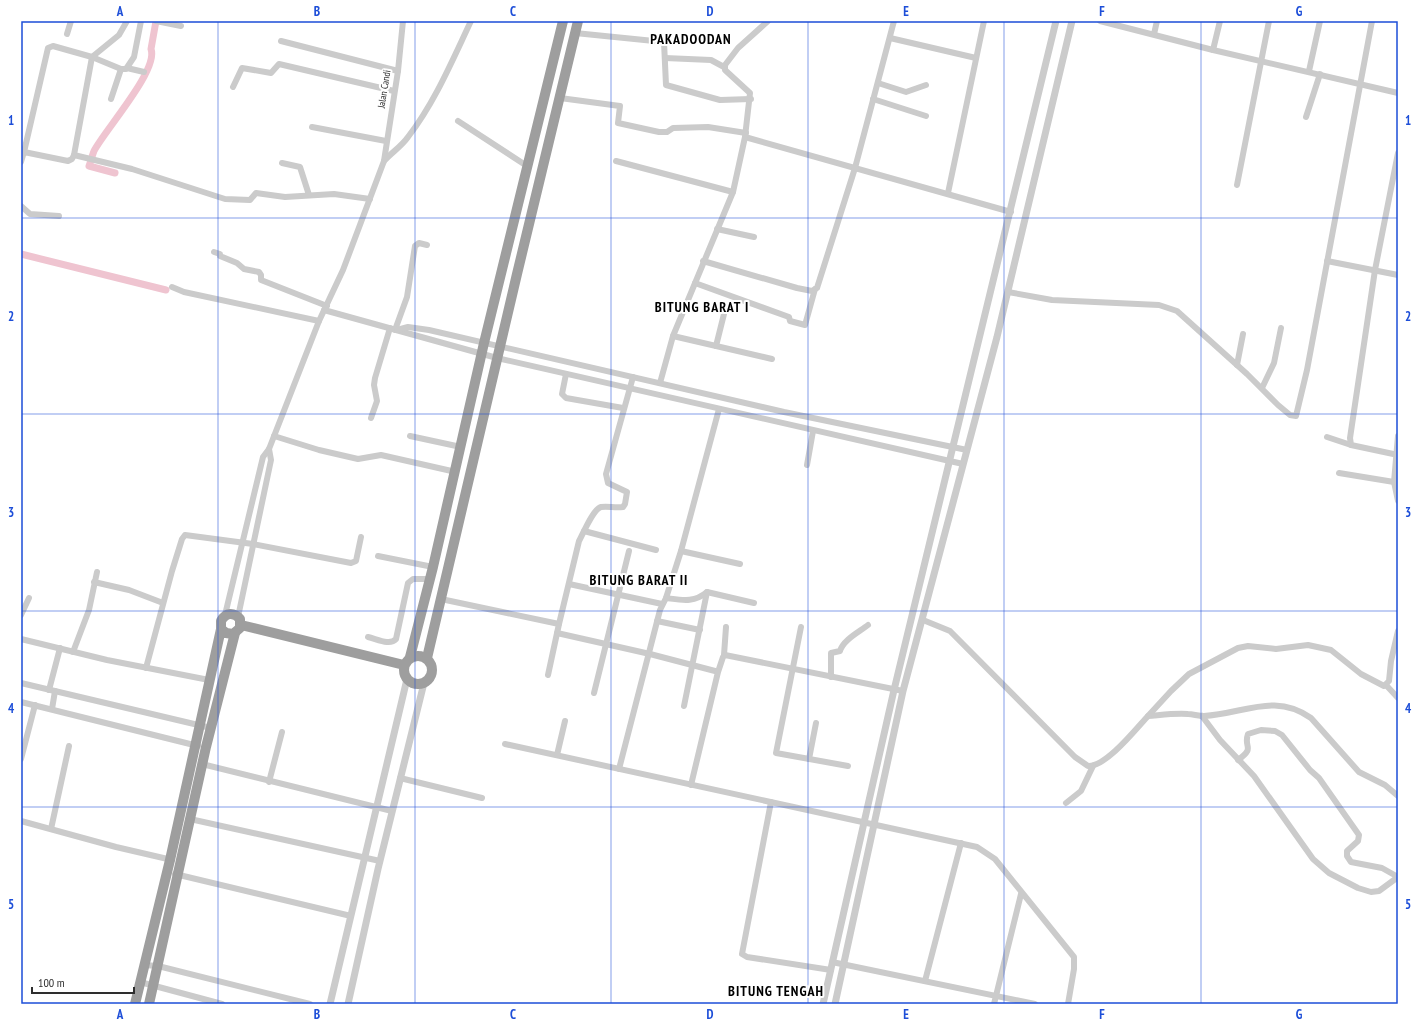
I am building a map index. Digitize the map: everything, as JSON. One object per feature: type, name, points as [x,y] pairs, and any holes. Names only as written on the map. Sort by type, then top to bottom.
[{"type":"highway","points":[[135,1004],[144,965],[172,874],[195,746],[221,629],[221,621],[225,615],[231,614],[238,625],[407,661],[418,655],[427,658],[431,664],[432,671],[429,678],[424,683],[413,684],[404,675],[407,661],[433,568],[456,472],[484,343],[563,21]]},
{"type":"highway","points":[[427,658],[578,21]]},
{"type":"highway","points":[[452,488],[467,491]]},
{"type":"highway","points":[[221,629],[229,634],[238,625]]},
{"type":"highway","points":[[175,861],[190,819],[206,747],[238,625]]},
{"type":"highway","points":[[149,1004],[158,966],[172,874]]},
{"type":"street","points":[[67,34],[71,21]]},
{"type":"street","points":[[24,152],[68,161],[72,159],[74,155],[92,56],[119,35],[127,21]]},
{"type":"street","points":[[111,99],[124,69],[134,58],[141,21]]},
{"type":"street","points":[[157,21],[181,26]]},
{"type":"street","name":"Jalan Candi","points":[[225,615],[263,457],[269,449],[319,321],[343,270],[384,161],[398,71],[403,21]]},
{"type":"street","points":[[384,161],[392,152],[400,148],[425,114],[471,22],[464,21]]},
{"type":"street","points":[[724,67],[738,48],[768,21]]},
{"type":"street","points":[[695,283],[745,302],[780,312],[789,316],[790,321],[805,325],[815,289],[818,285],[855,168],[894,21]]},
{"type":"street","points":[[948,194],[984,21]]},
{"type":"street","points":[[823,1004],[894,690],[1011,212],[1056,21]]},
{"type":"street","points":[[835,1004],[873,825],[904,691],[1008,292],[1072,21]]},
{"type":"street","points":[[1100,21],[1213,50],[1309,71],[1398,93]]},
{"type":"street","points":[[1154,34],[1157,21]]},
{"type":"street","points":[[1213,50],[1220,21]]},
{"type":"street","points":[[1237,185],[1269,21]]},
{"type":"street","points":[[1309,71],[1320,21]]},
{"type":"street","points":[[1008,292],[1052,300],[1159,305],[1177,312],[1237,365],[1290,415],[1296,416],[1298,414],[1359,83],[1372,21]]},
{"type":"street","points":[[575,33],[664,42],[666,85],[720,100],[751,99]]},
{"type":"street","points":[[890,38],[976,58]]},
{"type":"street","points":[[281,41],[398,71]]},
{"type":"street","points":[[21,162],[48,48],[52,46],[92,56],[124,69],[144,72]]},
{"type":"street","points":[[660,383],[673,336],[733,192],[746,135],[751,99],[747,88],[726,72],[724,67],[711,60],[665,58]]},
{"type":"street","points":[[233,87],[242,68],[271,73],[279,64],[394,91]]},
{"type":"street","points":[[1306,117],[1320,74]]},
{"type":"street","points":[[878,83],[906,92],[926,85]]},
{"type":"street","points":[[560,98],[620,106],[618,123],[659,132],[667,132],[673,128],[708,127],[746,135],[855,168],[1011,212]]},
{"type":"street","points":[[874,99],[926,116]]},
{"type":"street","points":[[458,121],[527,166]]},
{"type":"street","points":[[312,127],[386,141]]},
{"type":"street","points":[[1351,445],[1350,438],[1375,270],[1398,153]]},
{"type":"street","points":[[74,155],[132,169],[225,199],[250,200],[256,193],[285,197],[334,194],[370,199]]},
{"type":"street","points":[[616,161],[733,192]]},
{"type":"street","points":[[282,163],[300,167],[309,195]]},
{"type":"street","points":[[21,206],[30,214],[59,216]]},
{"type":"street","points":[[717,229],[754,237]]},
{"type":"street","points":[[371,418],[377,401],[374,385],[375,378],[407,296],[415,246],[419,243],[427,245]]},
{"type":"street","points":[[214,252],[237,263],[244,269],[259,272],[261,275],[261,280],[325,308],[394,329],[400,333],[497,358],[782,424],[964,464]]},
{"type":"street","points":[[703,261],[797,288],[812,291],[815,289]]},
{"type":"street","points":[[1327,261],[1398,275]]},
{"type":"street","points":[[172,287],[184,292],[319,321]]},
{"type":"street","points":[[716,346],[724,314]]},
{"type":"street","points":[[394,329],[408,327],[446,334],[784,412],[967,450]]},
{"type":"street","points":[[1262,388],[1274,363],[1281,328]]},
{"type":"street","points":[[444,344],[446,334]]},
{"type":"street","points":[[1237,365],[1243,334]]},
{"type":"street","points":[[673,336],[772,359]]},
{"type":"street","points":[[566,374],[561,391],[566,398],[623,408]]},
{"type":"street","points":[[548,675],[579,541],[598,508],[623,507],[625,504],[627,492],[608,483],[606,474],[632,376]]},
{"type":"street","points":[[619,769],[650,654],[657,621],[681,551],[719,409]]},
{"type":"street","points":[[782,424],[784,412]]},
{"type":"street","points":[[862,442],[865,430]]},
{"type":"street","points":[[807,465],[813,431]]},
{"type":"street","points":[[274,436],[319,450],[358,459],[379,455],[456,472]]},
{"type":"street","points":[[410,436],[461,447]]},
{"type":"street","points":[[1398,436],[1394,482],[1398,501]]},
{"type":"street","points":[[1328,437],[1351,445],[1396,454]]},
{"type":"street","points":[[238,625],[271,460],[269,449]]},
{"type":"street","points":[[1339,473],[1394,482]]},
{"type":"street","points":[[584,531],[656,550]]},
{"type":"street","points":[[146,668],[178,550],[185,535],[243,542],[353,563],[356,561],[360,537]]},
{"type":"street","points":[[594,693],[629,551]]},
{"type":"street","points":[[681,551],[740,564]]},
{"type":"street","points":[[378,556],[433,568]]},
{"type":"street","points":[[73,652],[89,610],[94,582],[98,572]]},
{"type":"street","points":[[368,637],[390,643],[394,642],[396,639],[408,583],[414,579],[430,579]]},
{"type":"street","points":[[94,582],[129,590],[163,603]]},
{"type":"street","points":[[569,584],[662,604]]},
{"type":"street","points":[[666,598],[690,601],[700,598],[707,592]]},
{"type":"street","points":[[707,592],[754,602]]},
{"type":"street","points":[[684,706],[707,592]]},
{"type":"street","points":[[21,615],[29,598]]},
{"type":"street","points":[[441,599],[559,624]]},
{"type":"street","points":[[922,620],[950,631],[1075,757],[1083,764],[1093,766]]},
{"type":"street","points":[[657,621],[700,630]]},
{"type":"street","points":[[832,677],[831,653],[840,651],[841,647],[868,626]]},
{"type":"street","points":[[691,785],[724,655],[726,627]]},
{"type":"street","points":[[801,628],[776,753],[848,766]]},
{"type":"street","points":[[1066,803],[1081,791],[1093,766],[1110,754],[1171,691],[1196,669],[1233,650],[1248,646],[1276,649],[1308,645],[1326,648],[1374,683],[1380,686],[1386,685],[1389,681],[1390,661],[1398,631]]},
{"type":"street","points":[[557,633],[650,654],[715,671]]},
{"type":"street","points":[[21,639],[146,668],[209,680]]},
{"type":"street","points":[[52,709],[52,691],[60,648]]},
{"type":"street","points":[[724,655],[727,654],[904,691]]},
{"type":"street","points":[[330,1004],[407,679]]},
{"type":"street","points":[[21,683],[211,728]]},
{"type":"street","points":[[348,1004],[380,861],[424,683]]},
{"type":"street","points":[[1386,685],[1398,698]]},
{"type":"street","points":[[21,702],[195,746],[206,747]]},
{"type":"street","points":[[1148,716],[1188,714],[1202,716],[1228,713],[1275,704],[1290,707],[1311,718],[1359,772],[1385,784],[1398,796]]},
{"type":"street","points":[[21,759],[35,705]]},
{"type":"street","points":[[1202,716],[1238,760],[1261,785],[1313,859],[1329,873],[1358,888],[1371,892],[1379,891],[1398,877],[1382,868],[1351,862],[1346,851],[1358,841],[1359,835],[1319,778],[1310,770],[1282,735],[1275,731],[1261,730],[1248,734],[1249,750],[1247,754],[1238,760]]},
{"type":"street","points":[[557,755],[565,721]]},
{"type":"street","points":[[809,760],[816,723]]},
{"type":"street","points":[[269,782],[282,732]]},
{"type":"street","points":[[505,744],[977,847],[989,854],[1074,957],[1074,969],[1068,1004]]},
{"type":"street","points":[[51,829],[70,746]]},
{"type":"street","points":[[202,764],[269,782],[392,811]]},
{"type":"street","points":[[400,778],[482,798]]},
{"type":"street","points":[[771,802],[742,954],[747,957],[831,970]]},
{"type":"street","points":[[190,819],[380,861]]},
{"type":"street","points":[[21,820],[175,861]]},
{"type":"street","points":[[924,980],[960,843]]},
{"type":"street","points":[[172,874],[351,916]]},
{"type":"street","points":[[994,1004],[1021,894]]},
{"type":"street","points":[[832,962],[1035,1004]]},
{"type":"street","points":[[144,965],[158,966],[310,1004]]},
{"type":"street","points":[[140,982],[222,1004]]},
{"type":"waterway","points":[[115,173],[89,166],[94,151],[147,71],[151,59],[151,49],[156,21]]},
{"type":"waterway","points":[[21,254],[166,290]]},
{"type":"district","name":"PAKADOODAN","points":[[691,39]]},
{"type":"district","name":"BITUNG BARAT I","points":[[702,307]]},
{"type":"district","name":"BITUNG BARAT II","points":[[639,580]]},
{"type":"district","name":"BITUNG TENGAH","points":[[776,991]]}]
